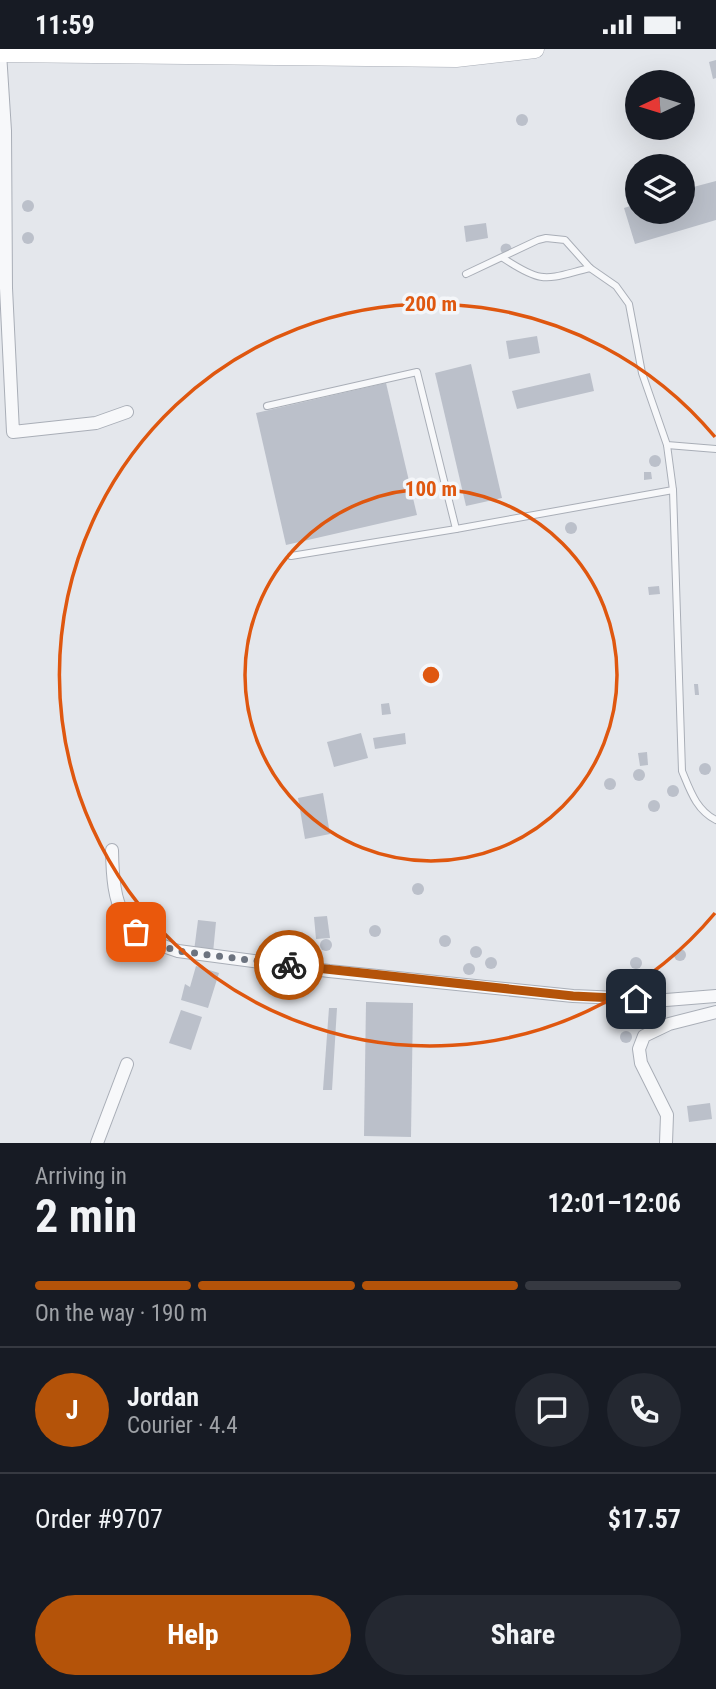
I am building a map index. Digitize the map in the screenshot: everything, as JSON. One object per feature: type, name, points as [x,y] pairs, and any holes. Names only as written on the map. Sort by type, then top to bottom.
[{"type":"main road","points":[[0,53],[456,58],[535,49]]},
{"type":"street","points":[[0,53],[5,131],[6,288],[13,432],[96,423],[127,412]]},
{"type":"street","points":[[112,850],[113,886],[123,915],[136,932],[159,945],[178,951],[329,971],[573,996],[666,1000],[716,996]]},
{"type":"street","points":[[666,1143],[667,1115],[642,1063],[639,1049],[644,1036],[669,1024],[716,1012]]},
{"type":"street","points":[[97,1143],[127,1064]]},
{"type":"lane","points":[[466,274],[538,240],[565,240],[590,268],[615,286],[629,304],[642,373],[667,445],[673,490],[682,771],[693,799],[709,817],[716,820]]},
{"type":"lane","points":[[503,258],[535,277],[546,279],[590,268]]},
{"type":"lane","points":[[267,406],[417,372],[456,529]]},
{"type":"lane","points":[[667,445],[716,449]]},
{"type":"lane","points":[[290,556],[673,490]]},
{"type":"building","points":[[716,60],[716,78],[713,79],[709,62]]},
{"type":"building","points":[[522,114],[528,120],[522,126],[516,120]]},
{"type":"building","points":[[716,181],[716,220],[635,244],[629,224],[695,224],[695,187]]},
{"type":"building","points":[[28,200],[34,206],[28,212],[22,206]]},
{"type":"building","points":[[486,223],[488,238],[466,242],[464,226]]},
{"type":"building","points":[[28,232],[34,238],[28,244],[22,238]]},
{"type":"building","points":[[506,244],[510,245],[510,253],[506,254],[502,253],[501,249],[502,245]]},
{"type":"building","points":[[537,336],[540,353],[509,359],[506,341]]},
{"type":"building","points":[[471,364],[502,498],[466,506],[435,373]]},
{"type":"building","points":[[590,373],[594,391],[517,409],[512,391]]},
{"type":"building","points":[[386,383],[417,515],[286,545],[256,413]]},
{"type":"building","points":[[655,455],[661,461],[655,467],[649,461]]},
{"type":"building","points":[[644,472],[651,472],[652,479],[644,480]]},
{"type":"building","points":[[571,522],[577,528],[571,534],[565,528]]},
{"type":"building","points":[[659,586],[660,594],[649,595],[648,587]]},
{"type":"building","points":[[694,684],[698,684],[699,695],[695,695]]},
{"type":"building","points":[[389,703],[391,714],[382,715],[381,704]]},
{"type":"building","points":[[361,733],[368,758],[334,767],[327,742]]},
{"type":"building","points":[[405,733],[406,744],[375,749],[373,738]]},
{"type":"building","points":[[647,752],[648,765],[640,766],[638,753]]},
{"type":"building","points":[[705,763],[711,769],[705,775],[699,769]]},
{"type":"building","points":[[639,769],[645,775],[639,781],[633,775]]},
{"type":"building","points":[[610,778],[616,784],[610,790],[604,784]]},
{"type":"building","points":[[673,785],[679,791],[673,797],[667,791]]},
{"type":"building","points":[[323,793],[330,834],[305,839],[298,798]]},
{"type":"building","points":[[654,800],[660,806],[654,812],[648,806]]},
{"type":"building","points":[[418,883],[424,889],[418,895],[412,889]]},
{"type":"building","points":[[327,916],[330,938],[316,939],[314,917]]},
{"type":"building","points":[[198,920],[216,922],[213,953],[194,951]]},
{"type":"building","points":[[375,925],[381,931],[375,937],[369,931]]},
{"type":"building","points":[[445,935],[451,941],[445,947],[439,941]]},
{"type":"building","points":[[326,939],[332,945],[326,951],[320,945]]},
{"type":"building","points":[[476,946],[482,952],[476,958],[470,952]]},
{"type":"building","points":[[680,949],[686,955],[680,961],[674,955]]},
{"type":"building","points":[[491,957],[497,963],[491,969],[485,963]]},
{"type":"building","points":[[636,957],[642,963],[636,969],[630,963]]},
{"type":"building","points":[[469,963],[475,969],[469,975],[463,969]]},
{"type":"building","points":[[196,966],[219,973],[208,1008],[181,1000],[185,984],[190,987]]},
{"type":"building","points":[[639,970],[645,976],[639,982],[633,976]]},
{"type":"building","points":[[366,1002],[413,1003],[411,1137],[364,1136]]},
{"type":"building","points":[[329,1008],[337,1008],[332,1090],[323,1090]]},
{"type":"building","points":[[181,1010],[202,1017],[191,1050],[169,1043]]},
{"type":"building","points":[[626,1031],[632,1037],[626,1043],[620,1037]]},
{"type":"building","points":[[710,1103],[712,1119],[689,1122],[687,1106]]},
{"type":"way so far","points":[[136,932],[159,945],[178,951],[289,965]]},
{"type":"route","points":[[289,965],[573,996],[636,999]]}]
